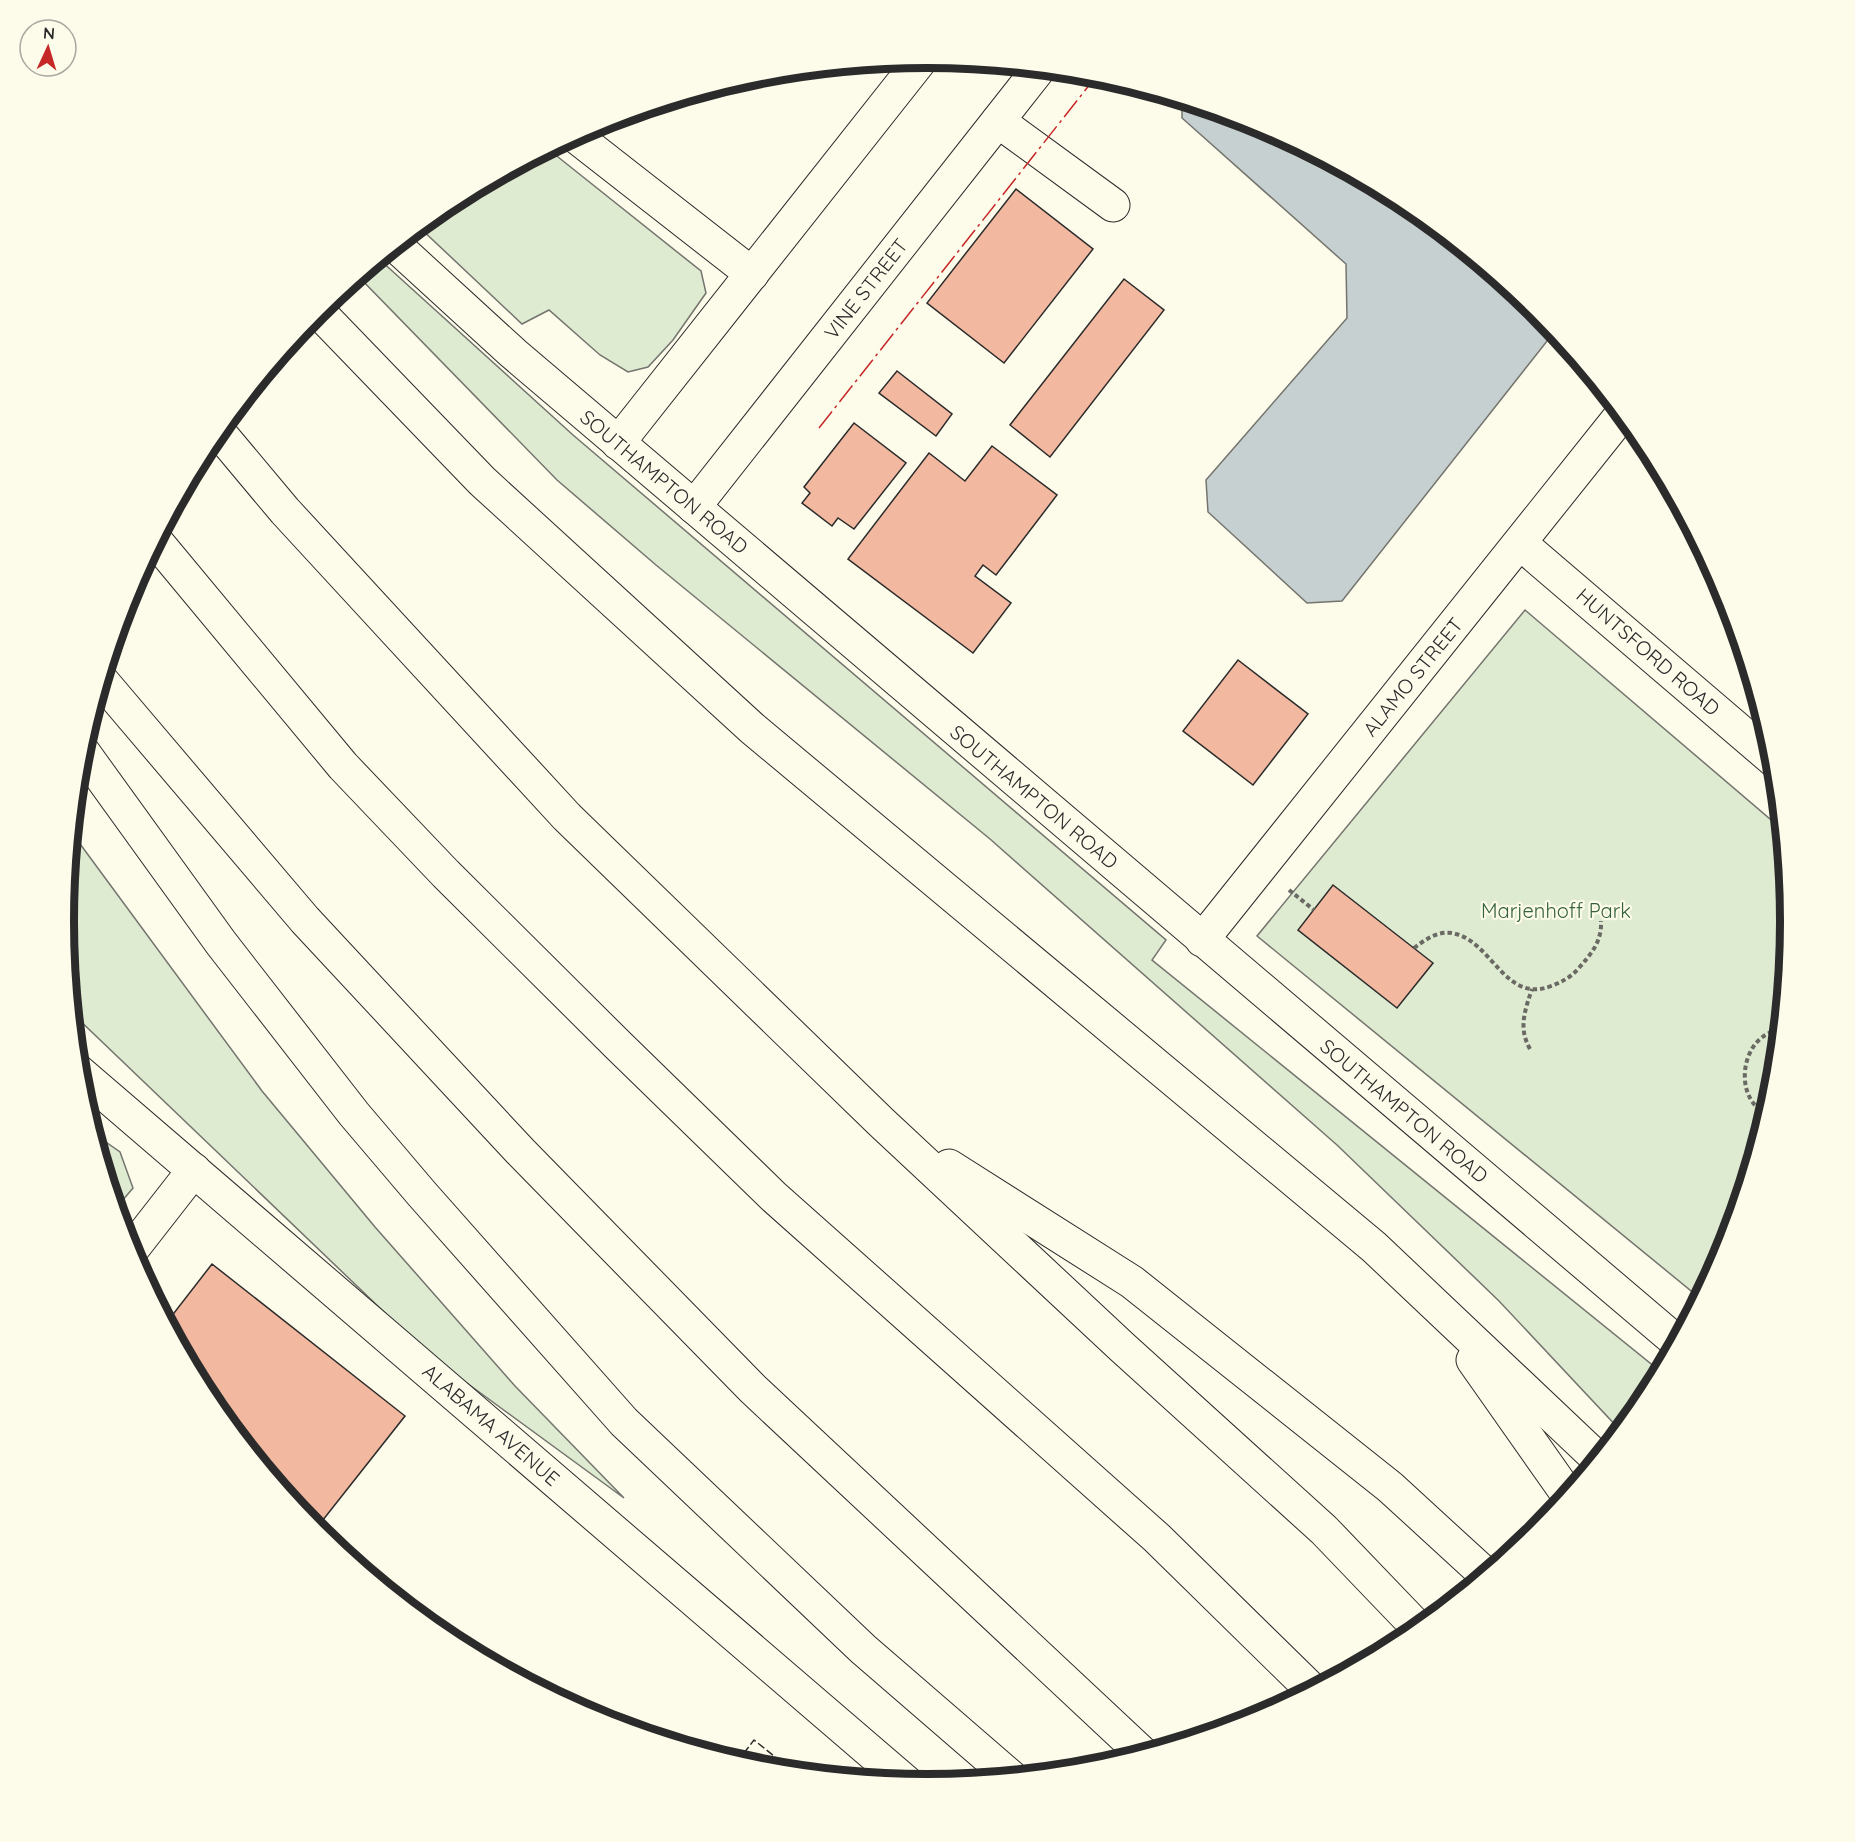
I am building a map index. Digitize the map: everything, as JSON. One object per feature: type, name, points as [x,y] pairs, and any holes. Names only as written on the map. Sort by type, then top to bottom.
[{"type":"main road","points":[[618,443],[914,68]]},
{"type":"main road","name":"VINE STREET","points":[[694,507],[1034,75]]},
{"type":"main road","points":[[998,121],[1113,205]]},
{"type":"main road","points":[[582,141],[752,274]]},
{"type":"main road","name":"SOUTHAMPTON ROAD","points":[[400,250],[467,313],[618,443],[1672,1338]]},
{"type":"main road","points":[[324,317],[482,481],[753,729],[1104,1019],[1374,1247],[1594,1455]]},
{"type":"main road","name":"ALAMO STREET","points":[[1202,940],[1618,419]]},
{"type":"main road","points":[[224,438],[285,511],[567,817],[881,1122],[1122,1347],[1324,1530],[1413,1623]]},
{"type":"main road","name":"HUNTSFORD ROAD","points":[[1520,543],[1765,752]]},
{"type":"main road","points":[[161,547],[343,765],[611,1038],[773,1196],[1157,1538],[1307,1685]]},
{"type":"main road","points":[[107,687],[305,920],[528,1159],[753,1389],[1136,1748]]},
{"type":"main road","points":[[89,760],[221,943],[354,1114],[624,1422],[863,1649],[1004,1771]]},
{"type":"main road","name":"ALABAMA AVENUE","points":[[89,1080],[895,1773]]},
{"type":"main road","points":[[881,1122],[1132,1282],[1390,1486],[1481,1570]]},
{"type":"main road","points":[[137,1243],[194,1170]]},
{"type":"main road","points":[[1430,1299],[1565,1489]]},
{"type":"path","points":[[1414,948],[1435,935],[1455,933],[1479,950],[1501,973],[1518,984],[1532,989],[1546,988],[1562,982],[1575,973],[1598,944],[1602,933],[1600,921]]},
{"type":"path","points":[[1530,1049],[1522,1031],[1523,1018],[1532,989]]},
{"type":"path","points":[[1760,1109],[1753,1104],[1745,1075],[1746,1058],[1755,1041],[1769,1031],[1774,1031]]},
{"type":"green space","points":[[554,154],[701,271],[706,293],[673,340],[648,367],[628,372],[600,355],[549,310],[522,324],[424,232],[453,211],[501,182]]},
{"type":"green space","points":[[384,264],[573,435],[1166,940],[1152,960],[1655,1367],[1616,1425],[1499,1301],[1337,1145],[990,839],[656,565],[557,480],[363,281]]},
{"type":"green space","name":"Marjenhoff Park","points":[[1525,610],[1775,823],[1781,921],[1779,977],[1774,1032],[1765,1088],[1736,1195],[1716,1248],[1695,1294],[1257,936]]},
{"type":"green space","points":[[78,841],[262,1091],[375,1227],[515,1386],[624,1498],[430,1356],[80,1021],[74,921]]},
{"type":"green space","points":[[102,1140],[120,1152],[133,1188],[121,1202]]},
{"type":"shaded area","points":[[1182,107],[1254,132],[1354,182],[1402,211],[1447,244],[1490,279],[1550,337],[1342,601],[1307,603],[1208,512],[1206,480],[1347,318],[1346,264],[1182,118]]},
{"type":"building","points":[[1016,189],[1093,249],[1004,363],[927,303]]},
{"type":"building","points":[[1124,279],[1164,310],[1050,457],[1010,425]]},
{"type":"building","points":[[897,371],[952,414],[936,436],[879,393]]},
{"type":"building","points":[[854,423],[906,463],[854,529],[838,518],[832,526],[802,503],[810,493],[804,487]]},
{"type":"building","points":[[992,446],[1057,495],[996,575],[983,565],[975,576],[1011,603],[973,653],[848,559],[929,453],[965,481]]},
{"type":"building","points":[[1238,660],[1308,714],[1253,785],[1183,731]]},
{"type":"building","points":[[1333,885],[1433,963],[1397,1008],[1298,930]]},
{"type":"building","points":[[212,1264],[405,1416],[321,1522],[250,1441],[188,1348],[171,1316]]},
{"type":"fence","points":[[743,1754],[754,1740],[780,1761]]},
{"type":"power","points":[[819,428],[1091,83]]}]
